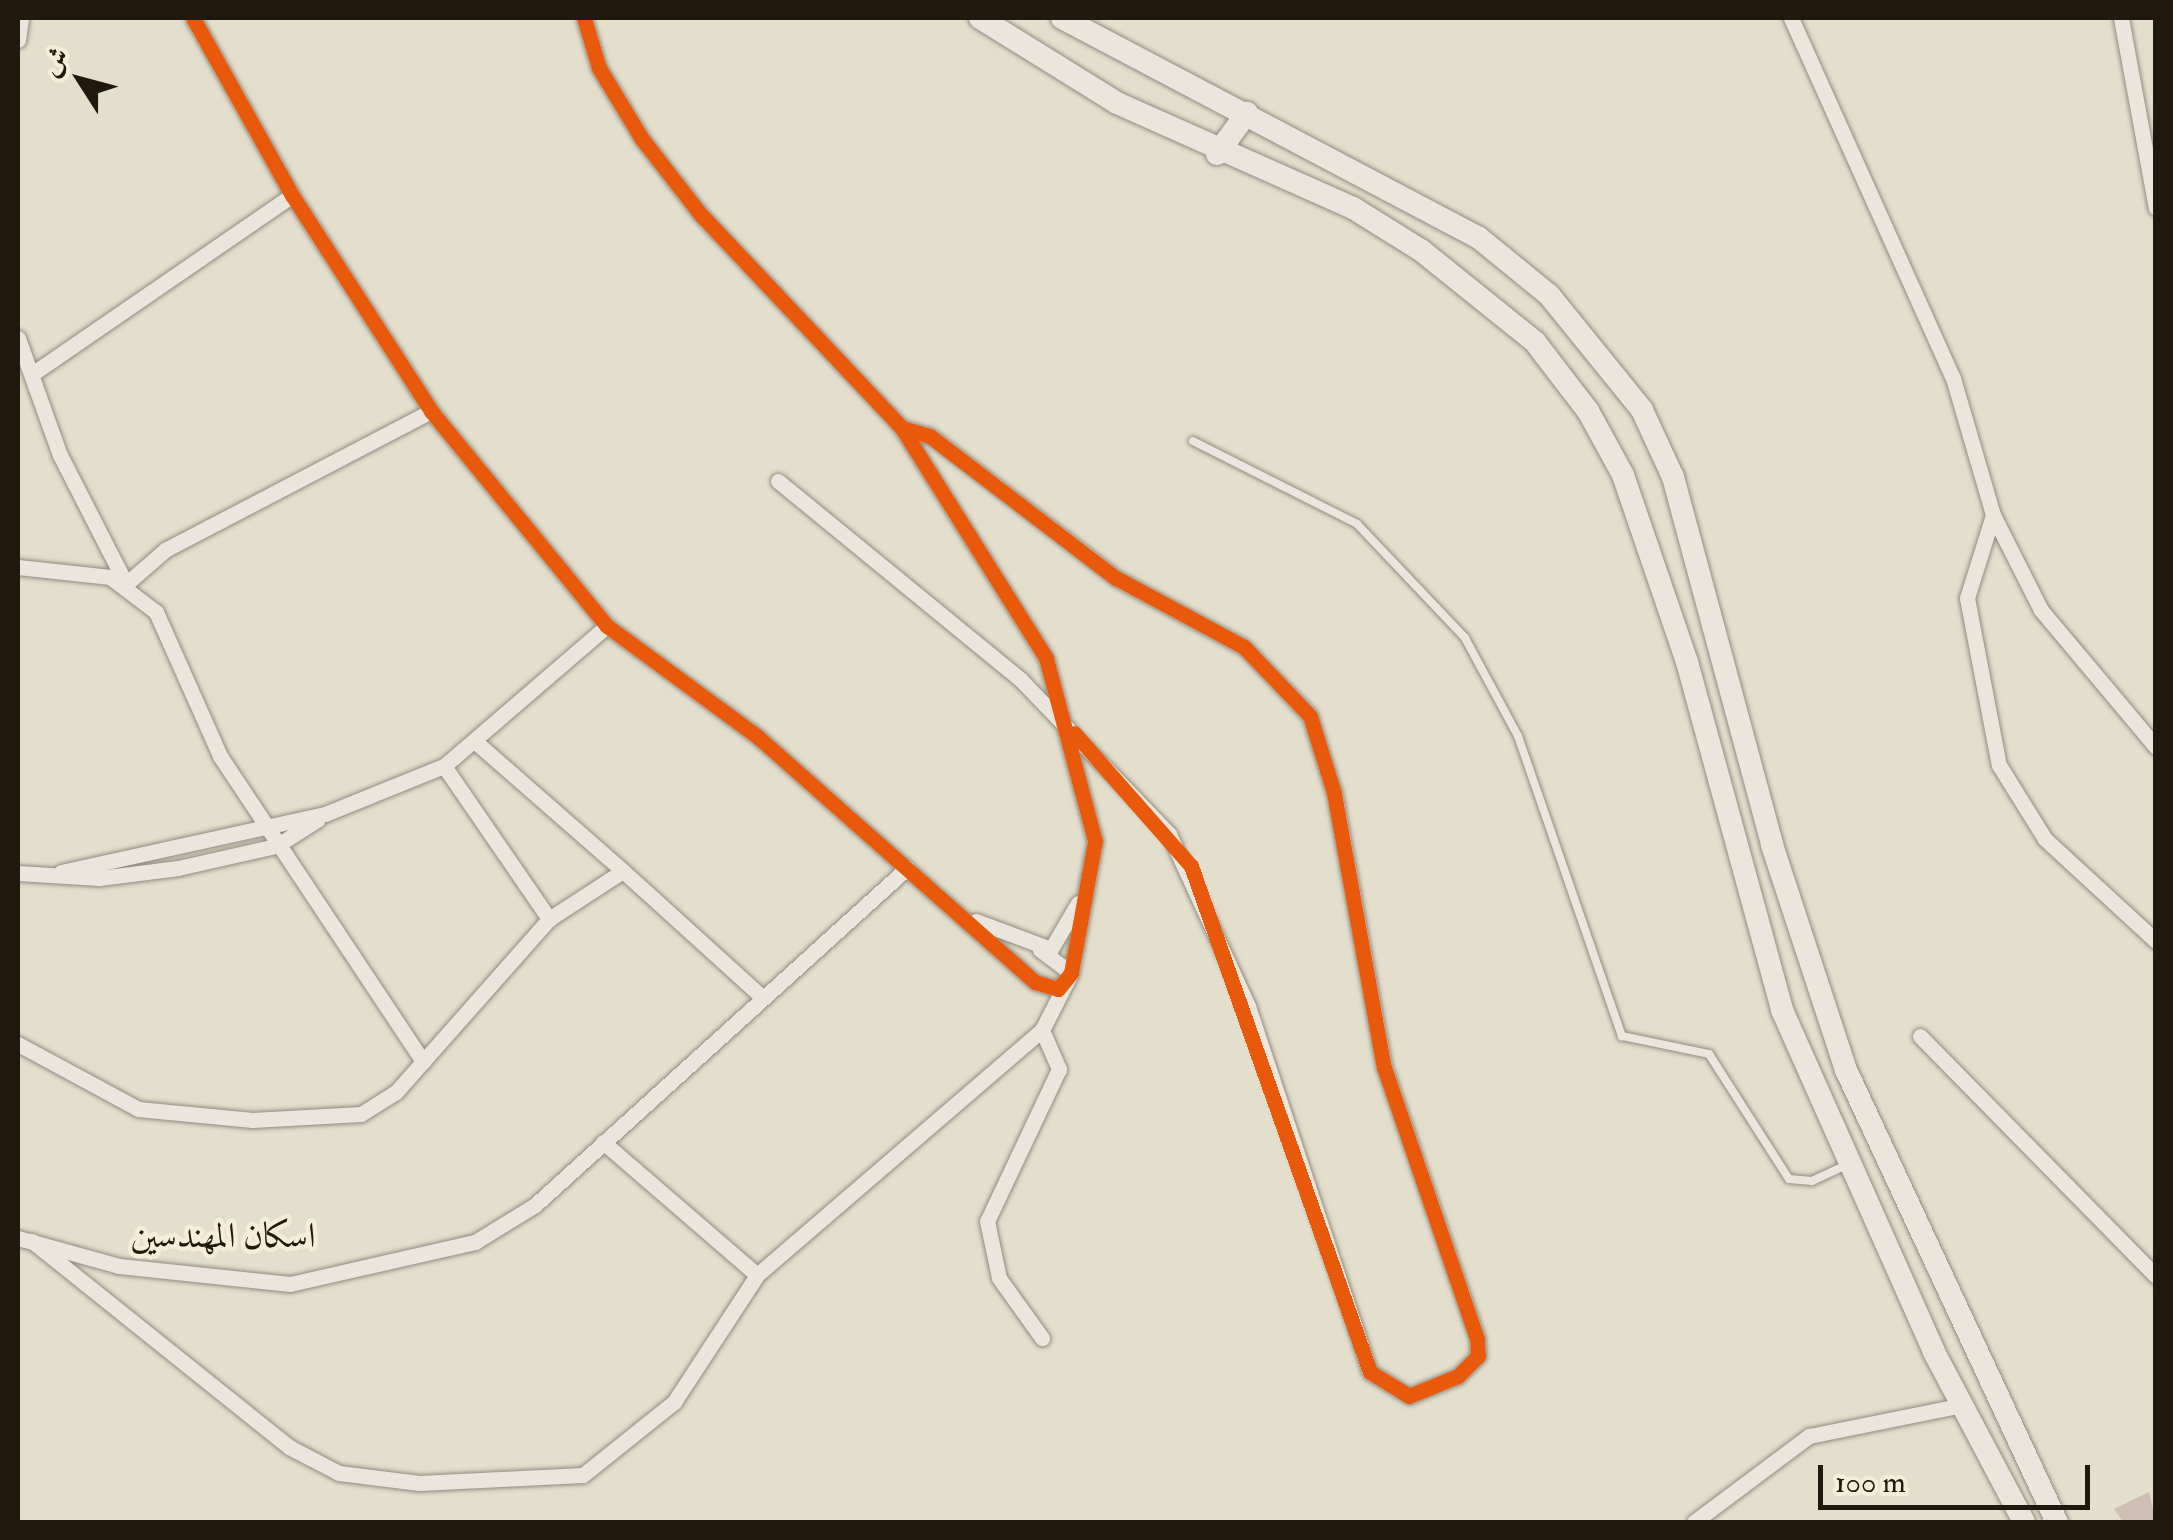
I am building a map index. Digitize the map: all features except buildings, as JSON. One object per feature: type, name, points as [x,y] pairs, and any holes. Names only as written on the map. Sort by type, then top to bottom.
[{"type":"main road","points":[[980,18],[1217,154],[1353,208],[1422,251],[1536,342],[1588,411],[1644,532],[1688,662],[1754,930],[1848,1164],[1910,1299],[2024,1522]]},
{"type":"main road","points":[[1062,18],[1479,238],[1549,295],[1642,410],[1673,477],[1804,954],[1876,1151],[1945,1282],[2058,1522]]},
{"type":"main road","points":[[1217,154],[1247,113]]},
{"type":"main road","points":[[1910,1299],[1945,1282]]},
{"type":"street","points":[[18,40],[21,18]]},
{"type":"street","points":[[193,18],[292,195],[431,410],[606,626],[758,737],[1040,986],[1049,1006],[1042,1030],[1059,1068],[987,1221],[999,1278],[1042,1338]]},
{"type":"street","points":[[25,1240],[289,1446],[339,1473],[386,1482],[550,1481],[606,1465],[674,1402],[757,1274],[1042,1030],[1071,973],[1095,841],[1071,729],[1046,658],[902,428],[700,215],[616,103],[584,18]]},
{"type":"street","points":[[1791,18],[1954,378],[1992,515],[2041,610],[2156,747]]},
{"type":"street","points":[[2122,18],[2156,208]]},
{"type":"street","points":[[32,374],[292,195]]},
{"type":"street","points":[[18,338],[60,455],[126,584],[156,612],[206,728],[276,846],[423,1062]]},
{"type":"street","points":[[126,584],[165,550],[431,410]]},
{"type":"street","points":[[778,481],[1071,729],[1192,866],[1370,1372],[1408,1396],[1458,1376],[1478,1356],[1477,1338],[1384,1067],[1334,793],[1310,716],[1244,647],[1116,578],[930,436],[902,428]]},
{"type":"street","points":[[1992,515],[1966,598],[1999,766],[2046,839],[2156,941]]},
{"type":"street","points":[[18,567],[126,584]]},
{"type":"street","points":[[61,872],[325,814],[444,766],[478,744],[606,626]]},
{"type":"street","points":[[478,744],[762,997]]},
{"type":"street","points":[[444,766],[550,919]]},
{"type":"street","points":[[18,873],[61,872],[99,878],[276,846],[325,814]]},
{"type":"street","points":[[1040,950],[1062,940],[1095,841]]},
{"type":"street","points":[[25,1240],[119,1266],[290,1284],[397,1266],[475,1242],[535,1205],[906,868]]},
{"type":"street","points":[[18,1044],[122,1105],[252,1120],[360,1114],[423,1062],[550,919],[623,871]]},
{"type":"street","points":[[958,911],[1040,950],[1071,973]]},
{"type":"street","points":[[1040,986],[1058,989],[1071,973]]},
{"type":"street","points":[[1920,1036],[2156,1276]]},
{"type":"street","points":[[602,1142],[757,1274]]},
{"type":"street","points":[[1694,1522],[1809,1436],[1963,1405]]},
{"type":"lane","points":[[1193,441],[1357,524],[1465,638],[1518,736],[1622,1036],[1709,1054],[1789,1179],[1812,1181],[1848,1164]]},
{"type":"cycle path","points":[[193,18],[292,195],[431,411],[607,626],[758,737],[1035,982],[1058,989],[1071,973],[1095,841],[1046,658],[902,428],[701,215],[642,139],[599,68],[584,18]]},
{"type":"cycle path","points":[[902,428],[930,436],[1116,578],[1244,647],[1310,716],[1334,793],[1384,1067],[1477,1338],[1478,1356],[1458,1376],[1409,1396],[1370,1372],[1191,866],[1074,733]]},
{"type":"district","name":"اسكان المهندسين","points":[[223,1236]]}]
